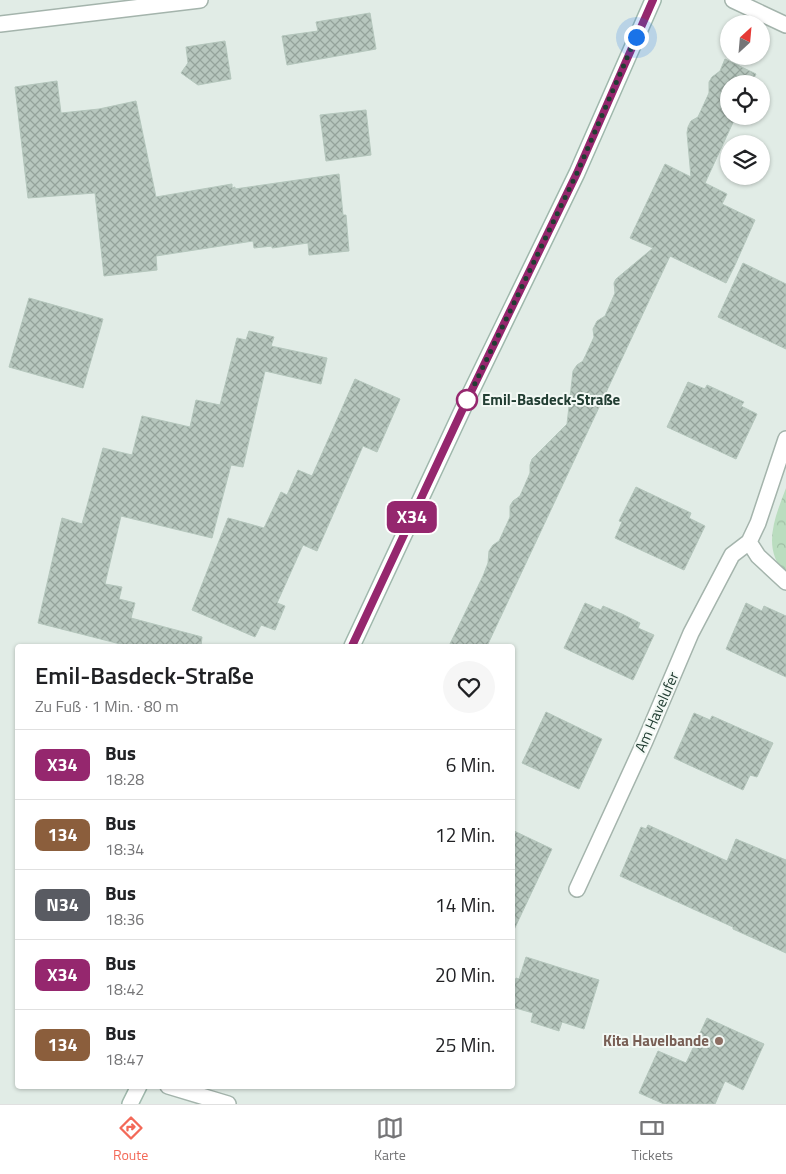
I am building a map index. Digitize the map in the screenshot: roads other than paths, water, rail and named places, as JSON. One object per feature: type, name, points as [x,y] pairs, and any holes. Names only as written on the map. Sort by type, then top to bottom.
[{"type":"street","points":[[0,24],[200,0]]},
{"type":"street","points":[[353,644],[467,400],[577,173],[653,0]]},
{"type":"street","points":[[733,0],[786,25]]},
{"type":"street","name":"Am Havelufer","points":[[577,890],[645,741],[691,633],[732,555],[749,542],[758,523],[786,440]]},
{"type":"street","points":[[749,542],[758,556],[786,582]]},
{"type":"street","points":[[130,1104],[138,1089]]},
{"type":"street","points":[[178,1089],[228,1104]]},
{"type":"place","name":"Emil-Basdeck-Straße","points":[[467,400]]},
{"type":"place","name":"Kita Havelbande","points":[[719,1041]]}]
